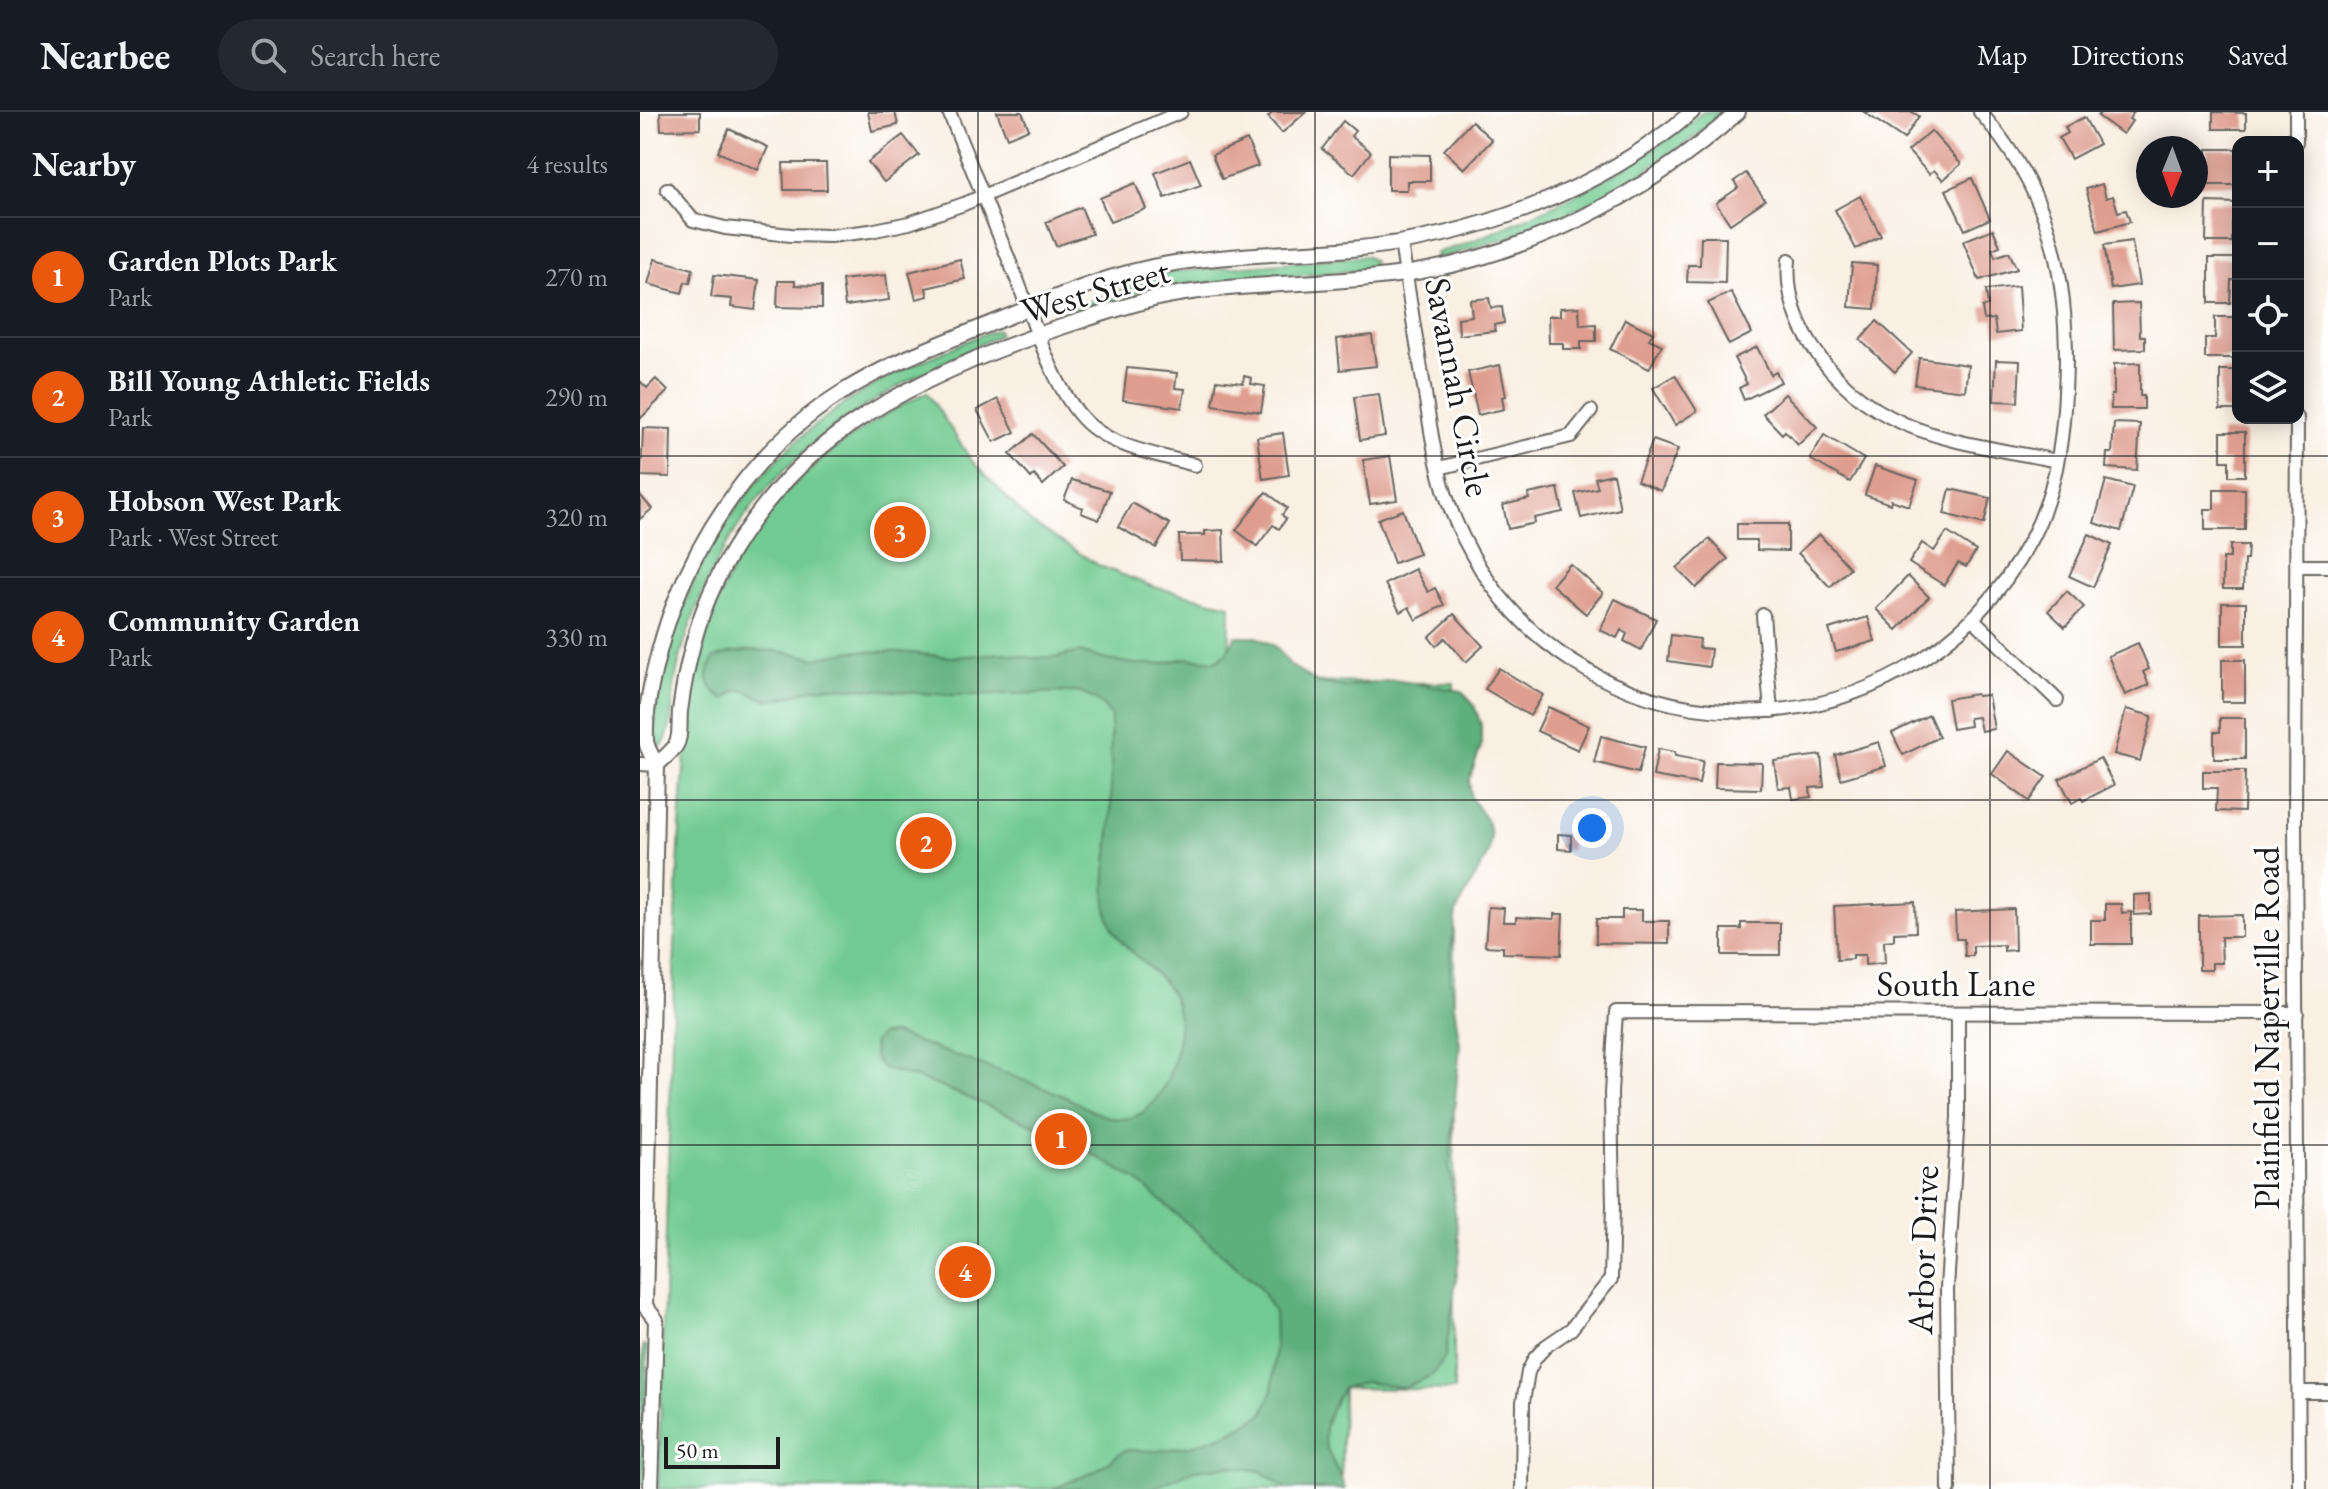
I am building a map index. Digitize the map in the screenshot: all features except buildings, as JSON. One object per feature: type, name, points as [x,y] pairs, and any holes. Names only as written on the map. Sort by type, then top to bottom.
[{"type":"street","points":[[949,112],[1027,307],[1068,398],[1092,427],[1131,447],[1195,465]]},
{"type":"street","points":[[667,189],[693,220],[725,228],[830,236],[870,231],[909,223],[1181,112]]},
{"type":"street","name":"West Street","points":[[651,1489],[656,1320],[643,1309],[644,1139],[657,765],[645,743],[654,673],[662,639],[697,553],[741,486],[788,434],[839,394],[916,353],[1027,307],[1112,278],[1171,264],[1208,258],[1352,249],[1469,228],[1515,213],[1618,165],[1692,112]]},
{"type":"street","name":"West Street","points":[[657,765],[677,744],[685,680],[694,640],[719,577],[750,526],[782,485],[820,447],[870,412],[917,386],[1039,335],[1137,302],[1171,295],[1406,274],[1490,254],[1543,235],[1593,212],[1669,167],[1738,112]]},
{"type":"street","points":[[2296,112],[2296,136]]},
{"type":"street","name":"Savannah Circle","points":[[1401,242],[1445,495],[1483,572],[1516,613],[1566,656],[1626,689],[1666,702],[1722,712],[1771,711],[1829,702],[1886,681],[1933,653],[1973,619],[2007,578],[2031,540],[2050,495],[2065,416],[2066,334],[2061,272],[2034,190],[2008,145],[1985,114]]},
{"type":"street","points":[[1789,260],[1788,288],[1793,308],[1808,339],[1827,368],[1846,389],[1869,406],[1912,428],[2057,461]]},
{"type":"street","points":[[1439,468],[1571,436],[1591,411]]},
{"type":"street","name":"Plainfield Naperville Road","points":[[2297,424],[2295,821],[2299,1489]]},
{"type":"street","points":[[2297,566],[2328,566]]},
{"type":"street","points":[[1763,615],[1771,711]]},
{"type":"street","points":[[1973,619],[2057,700]]},
{"type":"street","points":[[640,764],[657,765]]},
{"type":"street","name":"South Lane","points":[[1522,1489],[1523,1416],[1528,1372],[1535,1358],[1546,1346],[1571,1329],[1611,1279],[1611,1093],[1616,1012],[2297,1013]]},
{"type":"street","name":"Arbor Drive","points":[[1949,1489],[1947,1288],[1958,1117],[1958,1013]]},
{"type":"street","points":[[2299,1392],[2328,1392]]},
{"type":"green space","points":[[1703,112],[1726,112],[1641,174],[1611,191],[1549,222],[1459,253],[1435,258],[1436,253],[1496,231],[1591,186],[1658,146]]},
{"type":"green space","points":[[1366,256],[1373,261],[1372,267],[1367,270],[1178,285],[1133,294],[1069,315],[1066,313],[1068,309],[1172,272]]},
{"type":"green space","points":[[998,330],[999,335],[904,383],[861,409],[784,470],[752,508],[723,551],[699,602],[679,662],[669,730],[656,751],[656,710],[672,638],[713,544],[740,503],[771,466],[807,432],[846,403],[889,377]]},
{"type":"green space","points":[[927,392],[971,460],[1030,522],[1100,566],[1154,587],[1230,605],[1229,682],[1454,683],[1454,1390],[1343,1388],[1341,1489],[658,1489],[678,861],[685,752],[698,665],[728,578],[765,518],[787,492],[838,446],[896,408]]},
{"type":"green space","points":[[1236,636],[1255,636],[1275,646],[1291,666],[1319,683],[1345,687],[1394,680],[1462,691],[1474,705],[1481,725],[1481,746],[1469,781],[1471,798],[1487,821],[1491,836],[1488,854],[1456,912],[1451,949],[1450,978],[1460,1045],[1449,1166],[1460,1251],[1445,1358],[1432,1375],[1404,1388],[1365,1382],[1343,1388],[1330,1412],[1324,1437],[1345,1489],[1286,1489],[1261,1471],[1229,1466],[1194,1470],[1151,1489],[1053,1489],[1095,1471],[1125,1450],[1158,1451],[1191,1446],[1229,1433],[1262,1415],[1272,1392],[1274,1312],[1258,1285],[1138,1181],[1032,1124],[934,1084],[882,1068],[874,1057],[873,1044],[880,1035],[894,1034],[1039,1086],[1112,1118],[1135,1116],[1148,1108],[1159,1095],[1174,1062],[1178,1044],[1178,1013],[1167,986],[1116,934],[1107,910],[1105,883],[1111,813],[1111,717],[1097,701],[1077,692],[954,695],[826,687],[773,700],[738,690],[725,700],[711,686],[709,670],[714,658],[753,650],[814,658],[853,651],[953,657],[1004,653],[1033,658],[1080,652],[1136,664],[1160,664],[1186,658],[1216,661],[1226,653]]},
{"type":"green space","points":[[643,1345],[647,1347],[644,1483],[640,1487]]},
{"type":"place","name":"Hobson West Park","points":[[900,532]]},
{"type":"place","name":"Bill Young Athletic Fields","points":[[926,843]]},
{"type":"place","name":"Garden Plots Park","points":[[1061,1139]]},
{"type":"place","name":"Community Garden","points":[[965,1272]]}]
